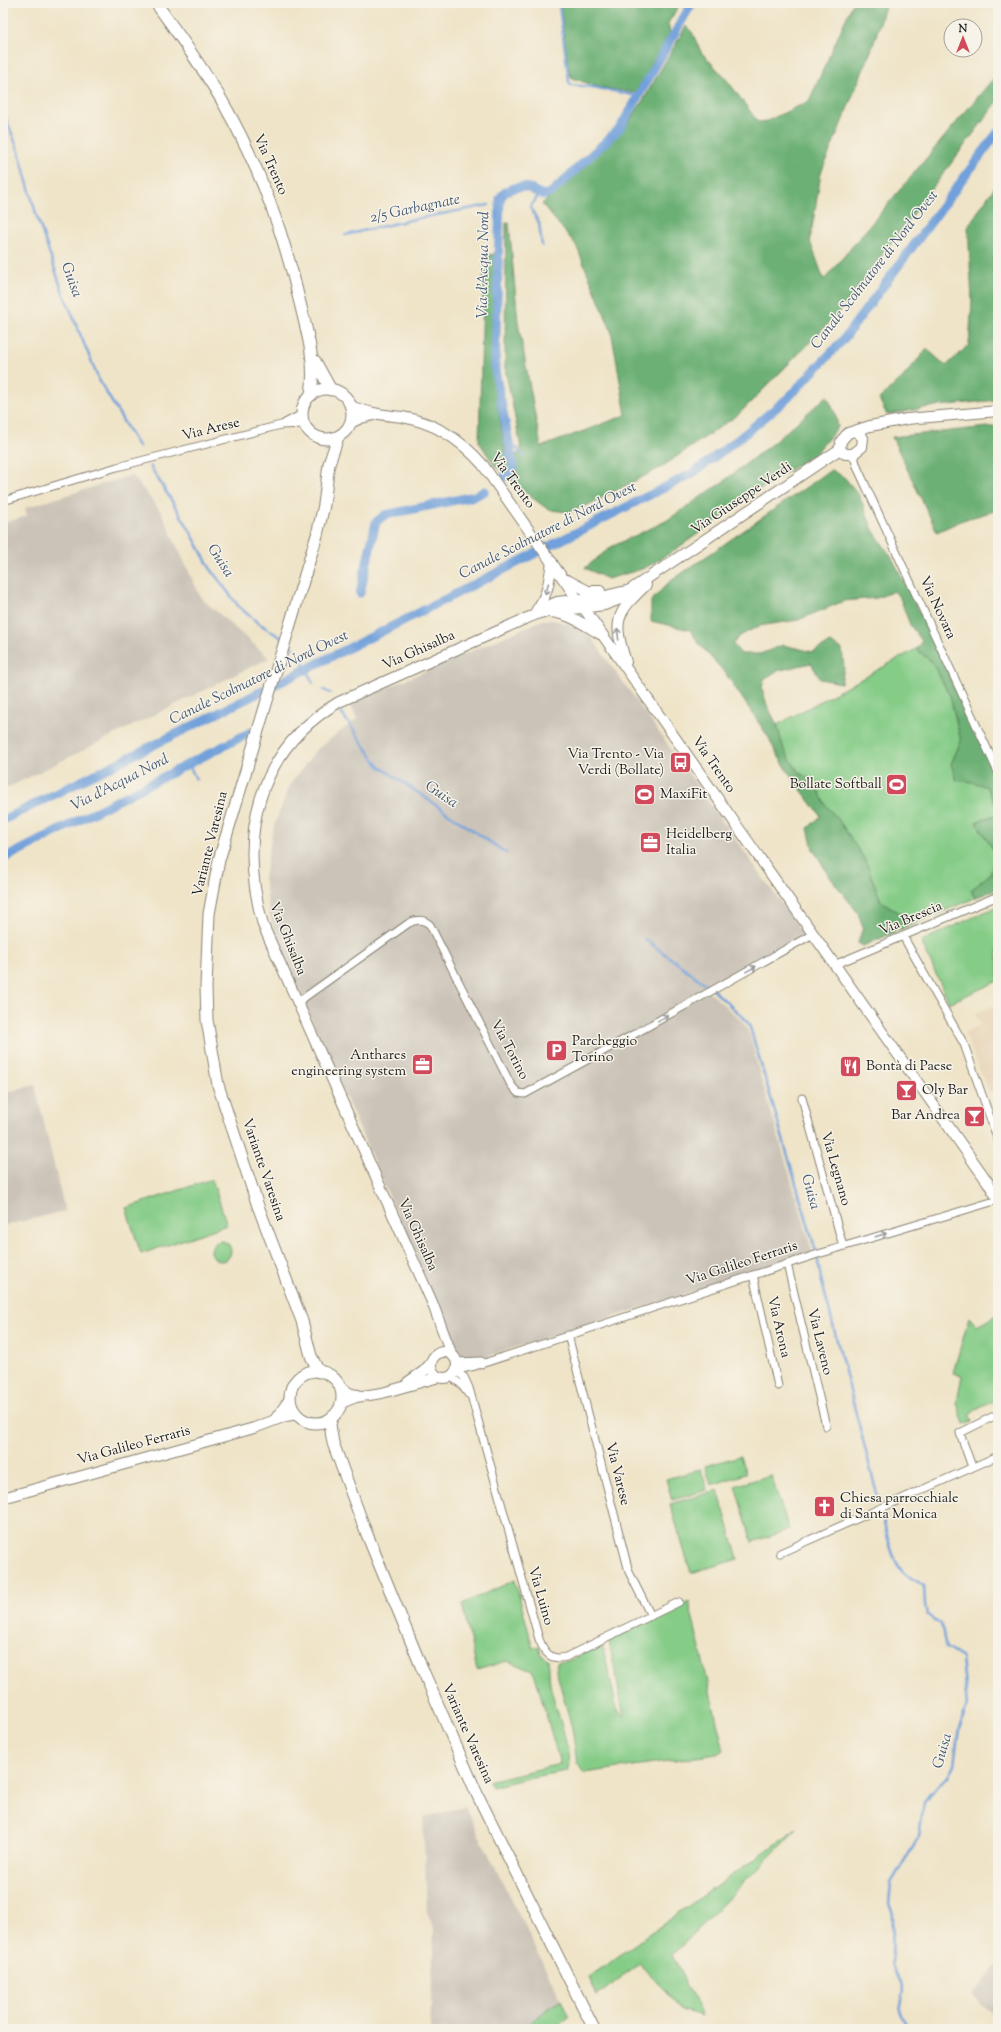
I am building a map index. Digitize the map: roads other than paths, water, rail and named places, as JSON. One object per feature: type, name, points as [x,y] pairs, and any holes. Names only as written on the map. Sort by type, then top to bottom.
[{"type":"main road","name":"Via Trento","points":[[156,3],[198,62],[225,105],[260,177],[286,250],[313,359],[331,390],[341,394],[350,406]]},
{"type":"main road","name":"Via Trento","points":[[303,419],[305,404],[311,395],[313,359]]},
{"type":"main road","points":[[311,395],[321,390],[331,390]]},
{"type":"main road","points":[[303,419],[308,430],[320,438],[328,439],[338,437],[347,429],[350,423],[350,406]]},
{"type":"main road","name":"Variante Varesina","points":[[319,1372],[308,1347],[302,1322],[258,1206],[218,1086],[207,1020],[206,954],[209,914],[219,860],[291,622],[324,505],[329,464],[338,437]]},
{"type":"main road","name":"Variante Varesina","points":[[320,438],[329,464]]},
{"type":"main road","name":"Variante Varesina","points":[[290,1399],[292,1388],[303,1375],[308,1357],[308,1347]]},
{"type":"main road","points":[[303,1375],[319,1372],[334,1378],[340,1387],[341,1403],[332,1417],[323,1421],[313,1422]]},
{"type":"main road","points":[[290,1399],[297,1414]]},
{"type":"main road","name":"Variante Varesina","points":[[297,1414],[321,1428],[333,1443]]},
{"type":"main road","name":"Variante Varesina","points":[[332,1417],[330,1425],[333,1443],[364,1527],[421,1666],[477,1794],[594,2029]]},
{"type":"street","name":"Via Trento","points":[[350,406],[378,415],[402,417],[434,427],[462,445],[483,465],[987,1181]]},
{"type":"street","points":[[860,435],[862,447],[853,454],[845,454],[840,449],[840,443],[849,433],[860,435],[893,421],[998,411]]},
{"type":"street","name":"Via Trento","points":[[350,423],[361,418],[378,415]]},
{"type":"street","name":"Via Arese","points":[[3,501],[148,459],[303,419]]},
{"type":"street","name":"Via Giuseppe Verdi","points":[[581,603],[630,590],[660,572],[840,449]]},
{"type":"street","name":"Via Novara","points":[[853,454],[858,469],[998,772]]},
{"type":"street","points":[[552,562],[548,590],[544,601],[536,614],[574,619],[604,635]]},
{"type":"street","name":"Via Giuseppe Verdi","points":[[563,578],[576,586],[594,592],[632,585],[660,572]]},
{"type":"street","name":"Via Giuseppe Verdi","points":[[629,671],[619,640],[618,624],[624,607],[660,572]]},
{"type":"street","name":"Via Giuseppe Verdi","points":[[581,603],[617,602],[640,591]]},
{"type":"street","name":"Via Ghisalba","points":[[451,1353],[432,1302],[263,925],[252,875],[251,856],[255,817],[266,785],[283,751],[304,727],[316,717],[340,702],[536,614],[581,603]]},
{"type":"street","name":"Via Brescia","points":[[834,965],[998,896]]},
{"type":"street","name":"Via Torino","points":[[298,1002],[409,923],[422,920],[430,925],[511,1085],[518,1093],[528,1093],[813,934]]},
{"type":"street","points":[[904,936],[964,1044],[998,1140]]},
{"type":"street","name":"Via Legnano","points":[[802,1098],[843,1246]]},
{"type":"street","points":[[987,1181],[998,1191]]},
{"type":"street","points":[[987,1181],[998,1199]]},
{"type":"street","name":"Via Galileo Ferraris","points":[[455,1370],[464,1370],[817,1254],[998,1199]]},
{"type":"street","name":"Via Laveno","points":[[787,1264],[826,1426]]},
{"type":"street","name":"Via Arona","points":[[753,1275],[778,1386]]},
{"type":"street","name":"Via Ghisalba","points":[[436,1354],[440,1342],[439,1322]]},
{"type":"street","name":"Via Varese","points":[[568,1335],[628,1568],[651,1616]]},
{"type":"street","points":[[341,1403],[360,1396],[397,1388],[439,1377],[455,1370],[451,1353],[445,1351],[436,1354],[431,1363],[415,1378],[397,1388]]},
{"type":"street","points":[[431,1363],[432,1372],[439,1377]]},
{"type":"street","name":"Via Luino","points":[[455,1370],[473,1403],[539,1639],[547,1654],[557,1658],[566,1657],[679,1602]]},
{"type":"street","points":[[340,1387],[351,1394],[360,1396]]},
{"type":"street","name":"Via Galileo Ferraris","points":[[272,1421],[283,1411],[290,1399]]},
{"type":"street","name":"Via Galileo Ferraris","points":[[3,1498],[254,1428],[286,1416],[297,1414]]},
{"type":"street","points":[[972,1468],[960,1433],[998,1414]]},
{"type":"street","points":[[780,1553],[998,1456]]},
{"type":"waterway","points":[[530,3],[533,5],[556,4],[559,6],[569,82],[571,85],[592,87],[638,96]]},
{"type":"waterway","name":"Via d'Acqua Nord","points":[[504,477],[514,469],[495,370],[500,199],[508,190],[521,187],[529,188],[544,195],[552,192],[620,128],[692,3]]},
{"type":"waterway","name":"Guisa","points":[[3,111],[19,152],[36,214],[62,290],[99,380],[139,448]]},
{"type":"waterway","name":"Canale Scolmatore di Nord Ovest","points":[[3,820],[381,632],[693,473],[741,437],[788,398],[843,340],[998,132]]},
{"type":"waterway","points":[[540,194],[530,207],[539,223],[542,246]]},
{"type":"waterway","name":"2/5 Garbagnate","points":[[345,235],[410,220],[489,205]]},
{"type":"waterway","points":[[508,440],[524,456]]},
{"type":"waterway","points":[[504,464],[509,445]]},
{"type":"waterway","name":"Guisa","points":[[150,466],[188,527],[210,568],[239,607],[257,622],[283,639]]},
{"type":"waterway","name":"Via d'Acqua Nord","points":[[360,593],[376,522],[385,515],[475,496],[485,491]]},
{"type":"waterway","name":"Guisa","points":[[288,643],[295,649]]},
{"type":"waterway","name":"Guisa","points":[[301,659],[313,683]]},
{"type":"waterway","name":"Guisa","points":[[324,690],[330,693]]},
{"type":"waterway","name":"Guisa","points":[[340,711],[379,766],[506,853]]},
{"type":"waterway","name":"Via d'Acqua Nord","points":[[3,859],[251,732]]},
{"type":"waterway","points":[[189,765],[196,779]]},
{"type":"waterway","name":"Guisa","points":[[645,939],[712,989],[746,1020],[750,1027],[817,1255],[821,1279],[878,1498]]},
{"type":"waterway","name":"Guisa","points":[[881,1512],[892,1551],[898,1565],[904,1574],[922,1584],[924,1587],[927,1614],[941,1624],[946,1648],[962,1658],[967,1705],[959,1729],[954,1764],[948,1777],[929,1794],[924,1802],[919,1836],[891,1883],[889,1903],[893,1915],[892,1964],[894,1971],[903,1985],[904,1990],[900,2011],[908,2029]]},
{"type":"place","name":"Via Trento - Via Verdi (Bollate)","points":[[680,763]]},
{"type":"place","name":"Bollate Softball","points":[[897,785]]},
{"type":"place","name":"MaxiFit","points":[[645,795]]},
{"type":"place","name":"Heidelberg Italia","points":[[650,843]]},
{"type":"place","name":"Parcheggio Torino","points":[[557,1050]]},
{"type":"place","name":"Anthares engineering system","points":[[422,1064]]},
{"type":"place","name":"Bontà di Paese","points":[[850,1067]]},
{"type":"place","name":"Oly Bar","points":[[906,1091]]},
{"type":"place","name":"Bar Andrea","points":[[975,1116]]},
{"type":"place","name":"Chiesa parrocchiale di Santa Monica","points":[[825,1507]]}]
